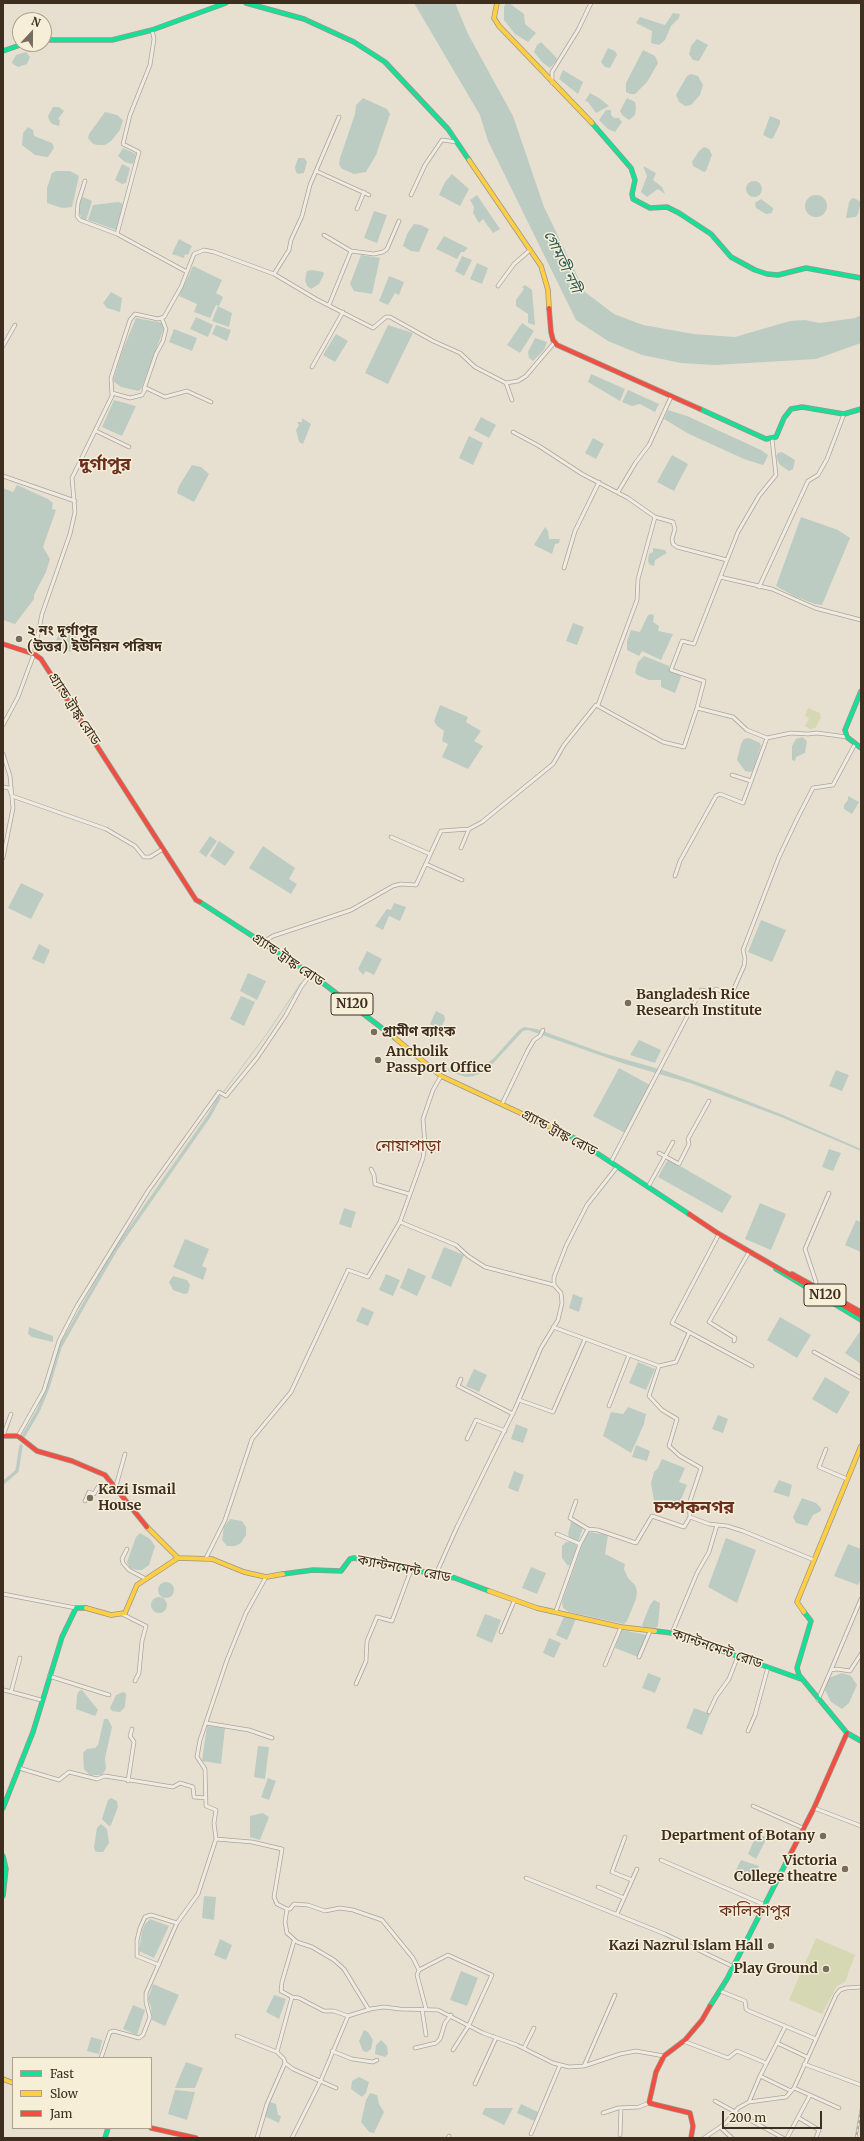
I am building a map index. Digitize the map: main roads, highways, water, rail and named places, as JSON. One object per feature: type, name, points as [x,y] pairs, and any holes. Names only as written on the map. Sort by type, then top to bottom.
[{"type":"main road","points":[[52,40],[112,40],[152,30],[226,3]]},
{"type":"main road","points":[[246,3],[291,14],[317,24],[374,54],[385,62],[459,142],[537,259],[546,278],[551,332],[554,343],[561,348],[762,438],[772,439],[777,434],[784,418],[791,409],[802,408],[844,414],[861,409]]},
{"type":"main road","points":[[497,3],[494,18],[499,26],[552,83],[577,106],[631,168],[635,180],[632,194],[638,203],[650,208],[667,207],[679,213],[711,234],[731,256],[755,270],[767,274],[778,275],[806,268],[861,278]]},
{"type":"main road","name":"গ্র্যান্ড ট্রাঙ্ক রোড","points":[[3,644],[34,654],[46,666],[196,900],[311,974],[367,1015],[441,1076],[574,1138],[719,1234],[861,1316]]},
{"type":"main road","points":[[861,691],[845,730],[847,737],[861,748]]},
{"type":"main road","points":[[770,1264],[861,1312]]},
{"type":"main road","points":[[770,1264],[784,1275],[861,1320]]},
{"type":"main road","points":[[3,1436],[18,1436],[37,1451],[99,1471],[117,1488],[148,1528],[166,1545],[173,1555],[178,1558],[137,1585],[125,1613],[111,1615],[80,1607],[76,1608],[62,1636],[41,1700],[33,1732],[3,1808]]},
{"type":"main road","points":[[861,1446],[797,1599],[798,1604],[811,1621],[797,1668],[801,1679],[847,1733],[861,1741]]},
{"type":"main road","name":"ক্যান্টনমেন্ট রোড","points":[[178,1558],[206,1558],[266,1578],[313,1570],[341,1571],[350,1560],[354,1558],[455,1578],[537,1608],[556,1611],[621,1627],[672,1633],[801,1679]]},
{"type":"main road","points":[[691,2138],[693,2126],[690,2114],[649,2103],[656,2072],[664,2056],[683,2041],[702,2020],[734,1967],[814,1808],[847,1733]]},
{"type":"main road","points":[[3,1856],[6,1869],[3,1896]]},
{"type":"main road","points":[[152,2128],[181,2136],[196,2138]]},
{"type":"water","name":"গোমতী নদী","points":[[414,3],[455,3],[468,34],[513,116],[544,207],[585,292],[614,314],[643,325],[694,334],[735,337],[790,321],[805,320],[820,323],[855,318],[861,315],[861,343],[816,359],[715,365],[681,363],[642,355],[608,341],[576,320],[488,141],[480,115]]},
{"type":"water","points":[[506,3],[509,3],[524,14],[525,24],[536,33],[528,42],[515,34],[504,20],[504,7]]},
{"type":"water","points":[[673,13],[680,14],[679,18],[671,26],[665,40],[659,45],[651,43],[652,31],[636,23],[640,17],[665,25]]},
{"type":"water","points":[[697,39],[708,45],[699,61],[693,60],[689,54],[691,46]]},
{"type":"water","points":[[541,42],[556,57],[557,60],[550,68],[542,62],[534,52],[537,45]]},
{"type":"water","points":[[608,48],[615,51],[617,55],[610,68],[605,67],[601,62]]},
{"type":"water","points":[[643,50],[655,56],[658,63],[647,82],[635,94],[630,94],[626,92],[626,83]]},
{"type":"water","points":[[26,52],[30,57],[27,64],[18,67],[13,64],[12,62],[16,55]]},
{"type":"water","points":[[563,70],[583,82],[578,94],[559,79]]},
{"type":"water","points":[[691,74],[698,76],[703,85],[700,95],[691,105],[685,106],[679,102],[676,95],[687,76]]},
{"type":"water","points":[[590,93],[609,106],[596,113],[588,102],[585,101]]},
{"type":"water","points":[[363,98],[387,109],[390,114],[376,155],[366,172],[354,174],[342,169],[339,164],[355,114],[356,105]]},
{"type":"water","points":[[627,98],[635,102],[636,107],[635,115],[629,120],[622,115],[620,111]]},
{"type":"water","points":[[53,107],[59,107],[64,111],[58,119],[60,120],[59,126],[52,124],[49,120],[48,116]]},
{"type":"water","points":[[606,110],[611,110],[611,115],[614,118],[619,118],[622,122],[615,132],[608,129],[599,120]]},
{"type":"water","points":[[105,112],[117,115],[123,120],[120,130],[111,141],[105,145],[93,144],[88,138],[89,134]]},
{"type":"water","points":[[770,116],[780,120],[780,124],[773,138],[771,139],[763,135]]},
{"type":"water","points":[[28,127],[33,130],[34,136],[52,143],[54,148],[48,157],[35,155],[22,145],[23,133]]},
{"type":"water","points":[[704,147],[709,149],[712,155],[706,171],[704,172],[693,166],[692,162],[699,151]]},
{"type":"water","points":[[123,148],[136,154],[133,164],[125,162],[118,156]]},
{"type":"water","points":[[298,158],[304,158],[307,162],[304,173],[298,174],[296,172],[295,167]]},
{"type":"water","points":[[122,164],[130,168],[126,183],[122,184],[115,180]]},
{"type":"water","points":[[643,166],[656,173],[653,180],[662,187],[665,194],[658,189],[647,197],[641,192],[647,176]]},
{"type":"water","points":[[56,171],[70,171],[79,176],[72,207],[62,208],[47,203],[47,188],[52,173]]},
{"type":"water","points":[[452,174],[469,189],[460,206],[439,195],[445,182]]},
{"type":"water","points":[[754,181],[761,186],[762,189],[757,196],[754,197],[747,192],[746,189],[751,182]]},
{"type":"water","points":[[477,195],[500,229],[493,233],[483,219],[479,223],[473,213],[474,207],[470,200]]},
{"type":"water","points":[[816,195],[824,198],[827,206],[824,214],[816,217],[808,214],[805,206],[808,198]]},
{"type":"water","points":[[83,197],[92,201],[86,221],[82,219],[79,212],[79,204]]},
{"type":"water","points":[[854,198],[861,202],[858,214],[856,217],[846,218],[849,202]]},
{"type":"water","points":[[761,199],[773,208],[772,213],[766,214],[756,208],[755,203]]},
{"type":"water","points":[[118,202],[122,203],[122,208],[116,230],[88,220],[93,205]]},
{"type":"water","points":[[374,211],[387,215],[377,243],[364,238]]},
{"type":"water","points":[[414,224],[421,225],[429,229],[419,252],[411,251],[403,246],[407,234]]},
{"type":"water","points":[[444,236],[468,248],[464,252],[461,252],[457,259],[436,249]]},
{"type":"water","points":[[179,239],[192,246],[188,255],[185,254],[184,258],[172,254]]},
{"type":"water","points":[[361,255],[380,258],[372,294],[354,291],[350,284]]},
{"type":"water","points":[[462,256],[472,260],[464,276],[455,271]]},
{"type":"water","points":[[477,263],[488,268],[482,284],[470,279]]},
{"type":"water","points":[[193,266],[222,280],[216,293],[223,297],[219,306],[216,305],[210,318],[194,312],[197,304],[179,296]]},
{"type":"water","points":[[312,270],[323,272],[324,274],[319,284],[311,289],[307,286],[305,280],[307,271]]},
{"type":"water","points":[[389,276],[404,282],[399,295],[395,293],[388,305],[379,301]]},
{"type":"water","points":[[525,285],[532,290],[535,325],[528,323],[528,314],[516,306],[516,300],[524,289],[522,287]]},
{"type":"water","points":[[111,292],[122,298],[120,312],[107,308],[103,303]]},
{"type":"water","points":[[218,306],[232,313],[229,327],[212,321]]},
{"type":"water","points":[[196,317],[213,325],[208,337],[190,329]]},
{"type":"water","points":[[136,318],[163,323],[164,328],[142,387],[139,391],[121,387],[113,381],[123,349]]},
{"type":"water","points":[[522,323],[534,331],[520,353],[507,345]]},
{"type":"water","points":[[216,325],[231,330],[227,341],[212,334]]},
{"type":"water","points":[[388,325],[413,333],[388,384],[365,373]]},
{"type":"water","points":[[174,329],[197,338],[192,351],[169,342]]},
{"type":"water","points":[[336,334],[348,341],[335,362],[323,355]]},
{"type":"water","points":[[535,338],[547,342],[544,350],[533,361],[529,358],[528,352]]},
{"type":"water","points":[[591,374],[625,389],[620,401],[588,382]]},
{"type":"water","points":[[628,390],[659,404],[655,412],[640,404],[632,406],[622,402]]},
{"type":"water","points":[[114,400],[136,406],[122,436],[102,427]]},
{"type":"water","points":[[668,410],[687,416],[761,450],[768,455],[765,462],[763,465],[744,459],[689,434],[664,419]]},
{"type":"water","points":[[481,417],[496,425],[489,438],[474,430]]},
{"type":"water","points":[[302,418],[311,424],[303,444],[299,442],[296,430],[299,425],[297,422],[302,422]]},
{"type":"water","points":[[469,436],[483,443],[473,465],[459,458]]},
{"type":"water","points":[[593,438],[604,444],[596,459],[585,453]]},
{"type":"water","points":[[782,452],[795,460],[793,469],[789,471],[779,464],[776,456],[778,453]]},
{"type":"water","points":[[672,455],[688,464],[674,491],[657,482]]},
{"type":"water","points":[[192,465],[201,467],[209,474],[194,502],[177,493],[179,486]]},
{"type":"water","points":[[17,485],[48,499],[53,503],[52,509],[56,510],[43,547],[50,559],[46,572],[34,595],[34,599],[15,624],[3,620],[3,488],[13,492]]},
{"type":"water","points":[[801,517],[838,530],[850,538],[822,605],[794,596],[776,586]]},
{"type":"water","points":[[545,527],[548,531],[549,539],[560,539],[559,543],[555,544],[552,554],[534,545]]},
{"type":"water","points":[[653,548],[665,550],[667,553],[655,560],[654,566],[650,565],[648,561],[649,554],[653,552]]},
{"type":"water","points":[[652,614],[654,616],[653,622],[659,626],[658,631],[673,634],[661,660],[642,651],[639,656],[627,650],[627,641],[631,630],[640,632],[648,615]]},
{"type":"water","points":[[573,623],[584,627],[577,645],[566,641]]},
{"type":"water","points":[[67,624],[79,627],[71,652],[54,646],[60,630]]},
{"type":"water","points":[[644,656],[669,666],[669,670],[680,673],[681,677],[675,693],[661,687],[661,680],[649,680],[637,675],[635,672],[638,662]]},
{"type":"water","points":[[440,705],[468,717],[466,722],[481,731],[474,741],[483,746],[468,769],[442,757],[448,744],[442,741],[444,731],[437,726],[434,721]]},
{"type":"water","points":[[802,737],[807,741],[805,753],[796,757],[795,761],[792,760],[792,746],[796,739]]},
{"type":"water","points":[[749,738],[760,743],[761,746],[751,772],[745,771],[737,760],[741,744],[744,739]]},
{"type":"water","points":[[848,796],[859,802],[852,814],[844,809]]},
{"type":"water","points":[[210,836],[217,841],[206,857],[199,852]]},
{"type":"water","points":[[219,841],[235,852],[225,866],[210,856]]},
{"type":"water","points":[[263,846],[295,868],[289,879],[297,884],[291,894],[249,868]]},
{"type":"water","points":[[21,883],[44,894],[31,919],[8,908]]},
{"type":"water","points":[[394,903],[406,907],[400,921],[389,916],[383,930],[375,926],[387,909],[391,910]]},
{"type":"water","points":[[761,920],[786,930],[772,962],[748,952]]},
{"type":"water","points":[[39,944],[50,950],[44,964],[32,959]]},
{"type":"water","points":[[367,951],[382,959],[374,975],[366,971],[363,975],[358,969]]},
{"type":"water","points":[[248,973],[266,981],[257,1000],[240,991]]},
{"type":"water","points":[[241,996],[255,1002],[244,1026],[230,1019]]},
{"type":"water","points":[[436,1011],[444,1015],[445,1019],[442,1026],[436,1028],[430,1024]]},
{"type":"water","points":[[524,1027],[537,1029],[603,1053],[666,1071],[717,1089],[783,1115],[861,1149],[861,1151],[781,1117],[690,1083],[625,1064],[528,1030],[523,1031],[487,1070],[474,1076],[466,1077],[438,1068],[439,1065],[462,1074],[471,1073],[493,1059],[519,1030]]},
{"type":"water","points":[[639,1040],[661,1050],[655,1063],[630,1055]]},
{"type":"water","points":[[619,1068],[650,1085],[625,1133],[593,1116]]},
{"type":"water","points":[[836,1070],[849,1075],[842,1091],[829,1086]]},
{"type":"water","points":[[829,1149],[841,1153],[833,1171],[822,1167]]},
{"type":"water","points":[[668,1159],[732,1196],[722,1213],[658,1177]]},
{"type":"water","points":[[760,1203],[786,1214],[771,1250],[745,1239]]},
{"type":"water","points":[[344,1208],[356,1212],[351,1228],[339,1224]]},
{"type":"water","points":[[856,1220],[861,1222],[861,1252],[845,1245]]},
{"type":"water","points":[[185,1239],[209,1249],[202,1266],[207,1268],[203,1280],[173,1267]]},
{"type":"water","points":[[444,1247],[464,1255],[451,1287],[431,1278]]},
{"type":"water","points":[[408,1268],[426,1276],[417,1296],[400,1288]]},
{"type":"water","points":[[386,1274],[400,1280],[393,1296],[379,1290]]},
{"type":"water","points":[[173,1276],[187,1280],[190,1285],[188,1293],[184,1294],[173,1290],[169,1282]]},
{"type":"water","points":[[573,1294],[583,1298],[579,1312],[569,1308]]},
{"type":"water","points":[[362,1307],[374,1312],[368,1326],[356,1321]]},
{"type":"water","points":[[780,1317],[811,1335],[797,1358],[767,1340]]},
{"type":"water","points":[[29,1327],[53,1336],[53,1342],[32,1337],[28,1334]]},
{"type":"water","points":[[861,1330],[861,1364],[845,1353]]},
{"type":"water","points":[[638,1362],[655,1369],[646,1390],[629,1383]]},
{"type":"water","points":[[474,1369],[487,1375],[479,1392],[466,1386]]},
{"type":"water","points":[[825,1377],[850,1392],[837,1414],[812,1399]]},
{"type":"water","points":[[628,1407],[646,1414],[644,1424],[631,1453],[603,1436],[611,1412],[623,1414]]},
{"type":"water","points":[[718,1415],[728,1419],[723,1433],[712,1429]]},
{"type":"water","points":[[516,1424],[528,1429],[523,1443],[511,1439]]},
{"type":"water","points":[[636,1445],[650,1451],[647,1461],[632,1457]]},
{"type":"water","points":[[662,1459],[685,1468],[679,1482],[687,1485],[677,1509],[654,1501],[651,1483],[654,1472],[658,1468]]},
{"type":"water","points":[[514,1471],[524,1475],[518,1492],[508,1488]]},
{"type":"water","points":[[779,1480],[792,1485],[789,1497],[773,1492]]},
{"type":"water","points":[[802,1498],[816,1503],[821,1508],[821,1511],[813,1515],[807,1526],[796,1523],[793,1517]]},
{"type":"water","points":[[230,1519],[242,1521],[246,1527],[246,1535],[241,1543],[235,1546],[227,1546],[222,1540],[224,1527]]},
{"type":"water","points":[[571,1522],[577,1523],[583,1528],[578,1542],[569,1537],[568,1534]]},
{"type":"water","points":[[589,1532],[608,1535],[605,1554],[625,1564],[624,1569],[628,1578],[635,1585],[637,1591],[636,1599],[627,1621],[624,1624],[569,1612],[563,1608],[562,1602],[586,1534]]},
{"type":"water","points":[[140,1533],[150,1539],[155,1546],[149,1565],[142,1570],[137,1570],[130,1568],[127,1562],[136,1537]]},
{"type":"water","points":[[726,1538],[756,1550],[737,1603],[708,1587]]},
{"type":"water","points":[[566,1542],[573,1542],[577,1546],[571,1564],[568,1566],[562,1558],[562,1546]]},
{"type":"water","points":[[848,1544],[861,1549],[861,1579],[858,1585],[834,1576]]},
{"type":"water","points":[[531,1567],[546,1573],[537,1594],[522,1588]]},
{"type":"water","points":[[166,1582],[172,1584],[174,1590],[172,1596],[166,1598],[160,1596],[158,1590],[160,1584]]},
{"type":"water","points":[[159,1597],[166,1602],[167,1605],[162,1612],[159,1613],[152,1608],[151,1605],[156,1598]]},
{"type":"water","points":[[654,1600],[660,1603],[658,1626],[653,1629],[644,1628],[642,1625],[650,1605]]},
{"type":"water","points":[[485,1614],[501,1620],[492,1643],[476,1636]]},
{"type":"water","points":[[565,1614],[576,1619],[567,1640],[556,1635]]},
{"type":"water","points":[[622,1630],[647,1635],[638,1657],[615,1648]]},
{"type":"water","points":[[549,1638],[561,1643],[554,1658],[543,1653]]},
{"type":"water","points":[[648,1673],[661,1678],[655,1693],[642,1688]]},
{"type":"water","points":[[842,1673],[851,1676],[857,1685],[849,1703],[842,1709],[831,1702],[825,1690],[829,1678]]},
{"type":"water","points":[[82,1690],[98,1710],[95,1716],[76,1709],[77,1695],[79,1691]]},
{"type":"water","points":[[123,1692],[126,1693],[125,1707],[120,1712],[112,1711],[110,1708],[116,1695]]},
{"type":"water","points":[[694,1708],[710,1714],[702,1735],[686,1728]]},
{"type":"water","points":[[104,1719],[108,1719],[112,1727],[105,1758],[106,1769],[102,1775],[90,1775],[84,1769],[83,1753],[87,1749],[95,1748],[98,1745]]},
{"type":"water","points":[[207,1726],[225,1728],[221,1764],[202,1761]]},
{"type":"water","points":[[258,1746],[269,1747],[265,1779],[254,1777]]},
{"type":"water","points":[[268,1778],[276,1781],[269,1800],[261,1797]]},
{"type":"water","points":[[111,1798],[117,1801],[118,1807],[111,1825],[109,1826],[102,1819],[108,1800]]},
{"type":"water","points":[[263,1813],[269,1817],[260,1840],[250,1837],[250,1816]]},
{"type":"water","points":[[101,1824],[107,1829],[109,1843],[103,1852],[98,1852],[95,1851],[94,1847],[97,1828]]},
{"type":"water","points":[[757,1833],[767,1838],[756,1859],[748,1854]]},
{"type":"water","points":[[741,1860],[759,1866],[751,1882],[734,1874]]},
{"type":"water","points":[[204,1896],[216,1897],[214,1920],[202,1918]]},
{"type":"water","points":[[150,1919],[169,1926],[154,1958],[139,1951],[142,1931],[145,1924]]},
{"type":"water","points":[[220,1939],[232,1945],[226,1960],[214,1955]]},
{"type":"water","points":[[461,1971],[478,1978],[467,2006],[450,2000]]},
{"type":"water","points":[[153,1984],[179,1995],[165,2026],[152,2020],[151,2007],[148,1999]]},
{"type":"water","points":[[274,1995],[286,1999],[279,2019],[266,2012]]},
{"type":"water","points":[[133,2005],[145,2010],[137,2035],[123,2029]]},
{"type":"water","points":[[364,2030],[368,2032],[373,2040],[371,2049],[367,2052],[363,2051],[359,2041]]},
{"type":"water","points":[[91,2037],[102,2040],[99,2054],[87,2051]]},
{"type":"water","points":[[381,2040],[387,2046],[388,2054],[385,2057],[375,2054],[376,2045]]},
{"type":"water","points":[[186,2062],[203,2068],[195,2088],[175,2088]]},
{"type":"water","points":[[359,2077],[369,2082],[366,2093],[362,2097],[351,2089],[352,2081]]},
{"type":"water","points":[[175,2090],[195,2092],[187,2120],[168,2114]]},
{"type":"water","points":[[370,2093],[377,2095],[379,2104],[384,2112],[374,2133],[369,2132],[361,2122],[366,2100]]},
{"type":"water","points":[[270,2102],[276,2104],[278,2115],[281,2116],[279,2123],[264,2116]]},
{"type":"water","points":[[521,2104],[538,2112],[534,2121],[517,2113]]},
{"type":"water","points":[[485,2108],[513,2108],[504,2125],[482,2114]]},
{"type":"waterway","points":[[219,1098],[268,1032],[301,983]]},
{"type":"waterway","points":[[24,1435],[38,1411],[48,1387],[60,1347],[87,1299],[116,1249],[209,1116],[219,1098]]},
{"type":"waterway","points":[[3,1483],[17,1471],[21,1446]]},
{"type":"railway","points":[[856,2138],[861,2109]]},
{"type":"place","name":"২ নং দূর্গাপুর (উত্তর) ইউনিয়ন পরিষদ","points":[[19,639]]},
{"type":"place","name":"Bangladesh Rice Research Institute","points":[[628,1003]]},
{"type":"place","name":"গ্রামীণ ব্যাংক","points":[[374,1032]]},
{"type":"place","name":"Ancholik Passport Office","points":[[378,1060]]},
{"type":"place","name":"Kazi Ismail House","points":[[90,1498]]},
{"type":"place","name":"Department of Botany","points":[[823,1836]]},
{"type":"place","name":"Victoria College theatre","points":[[845,1869]]},
{"type":"place","name":"Kazi Nazrul Islam Hall","points":[[771,1946]]},
{"type":"place","name":"Play Ground","points":[[826,1969]]},
{"type":"district","name":"দুর্গাপুর","points":[[105,465]]},
{"type":"district","name":"নোয়াপাড়া","points":[[408,1146]]},
{"type":"district","name":"চম্পকনগর","points":[[694,1508]]},
{"type":"district","name":"কালিকাপুর","points":[[755,1911]]}]
